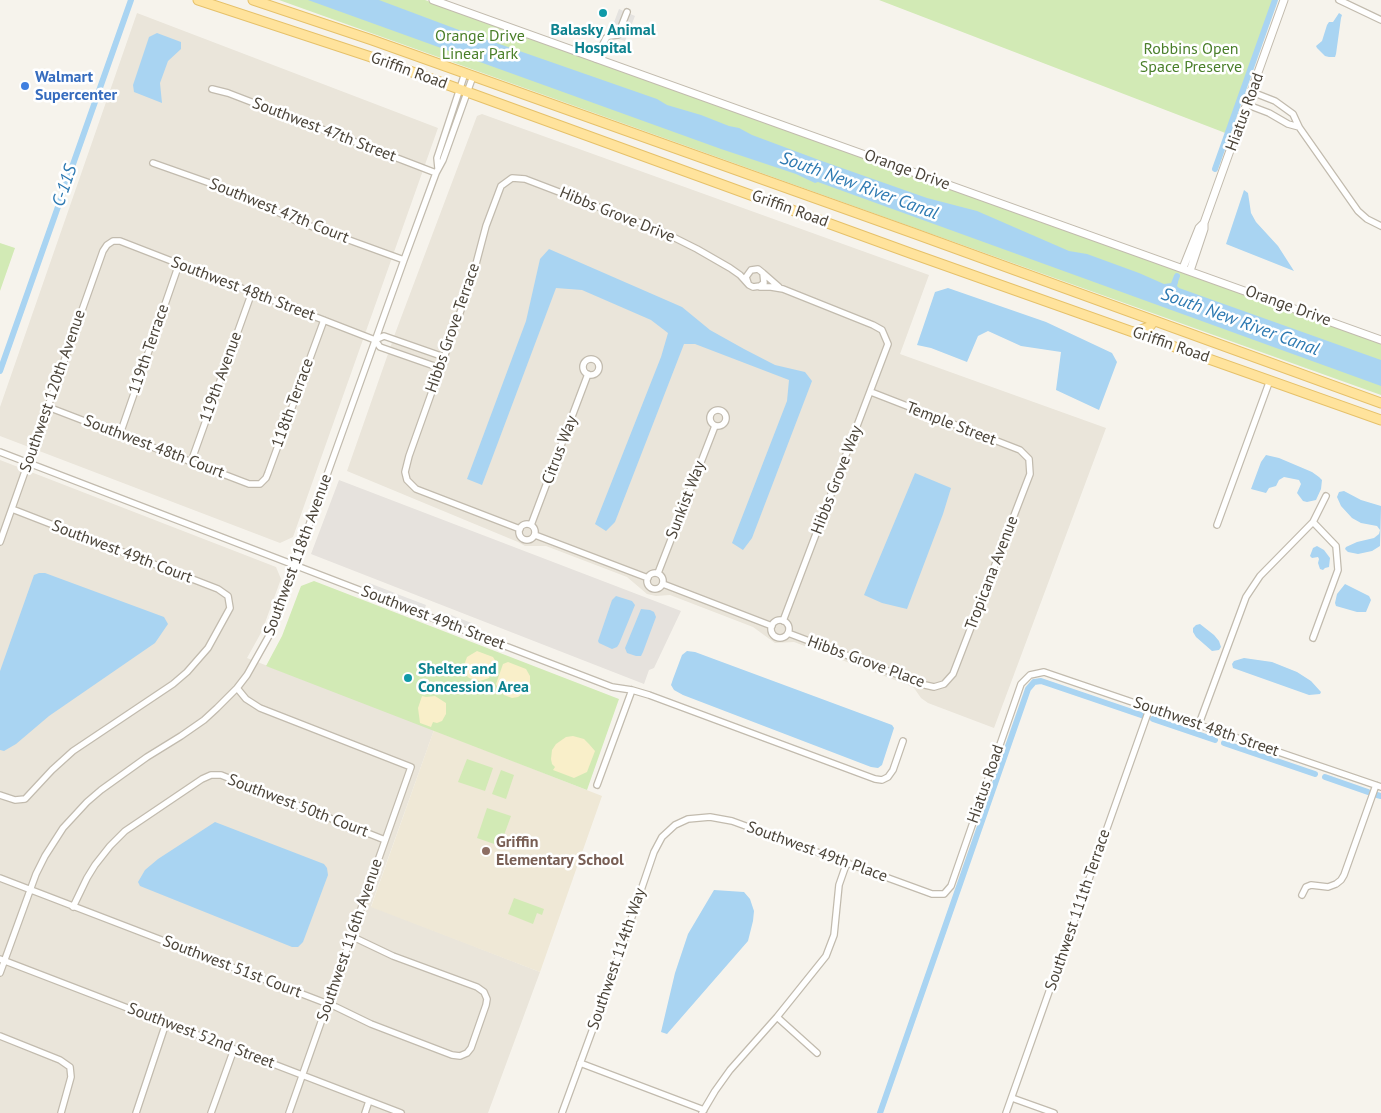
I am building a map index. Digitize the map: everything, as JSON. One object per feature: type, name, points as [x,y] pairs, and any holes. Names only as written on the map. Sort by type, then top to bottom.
[{"type":"main road","name":"Griffin Road","points":[[198,0],[371,57],[910,253],[1381,420]]},
{"type":"main road","name":"Griffin Road","points":[[253,0],[469,75],[1381,403]]},
{"type":"main road","points":[[1135,332],[1149,327],[1154,320]]},
{"type":"main road","points":[[1159,341],[1164,333],[1173,328]]},
{"type":"street","name":"Orange Drive","points":[[433,0],[1381,340]]},
{"type":"street","name":"Hiatus Road","points":[[1187,270],[1199,228],[1204,223],[1248,105],[1284,0]]},
{"type":"street","points":[[1339,0],[1381,20]]},
{"type":"street","points":[[596,59],[606,38],[618,35],[627,12]]},
{"type":"street","name":"Southwest 118th Avenue","points":[[0,973],[2,960],[30,890],[45,856],[63,828],[87,802],[116,778],[204,720],[237,688],[270,634],[296,566],[404,260],[437,171],[443,160],[469,75]]},
{"type":"street","name":"Southwest 47th Street","points":[[212,89],[228,93],[437,171]]},
{"type":"street","points":[[1252,92],[1275,101],[1293,114],[1299,127],[1358,211],[1367,219],[1381,226]]},
{"type":"street","points":[[1248,105],[1269,113],[1288,124],[1299,127]]},
{"type":"street","name":"Southwest 47th Court","points":[[153,163],[238,193],[294,220],[404,260]]},
{"type":"street","name":"Hibbs Grove Drive","points":[[509,180],[516,178],[525,179],[661,231],[722,263],[748,283]]},
{"type":"street","name":"Hibbs Grove Terrace","points":[[509,180],[501,186],[498,192],[486,226],[472,279],[406,464],[405,472],[408,480],[416,489],[520,529]]},
{"type":"street","name":"Southwest 48th Street","points":[[110,242],[120,241],[376,340],[380,347],[440,368]]},
{"type":"street","name":"Southwest 120th Avenue","points":[[0,542],[103,251],[110,242]]},
{"type":"street","name":"Hibbs Grove Drive","points":[[722,263],[741,269],[753,269]]},
{"type":"street","name":"119th Terrace","points":[[120,434],[179,264]]},
{"type":"street","points":[[753,269],[758,269],[783,289],[771,286],[753,287],[748,283],[747,275],[753,269]]},
{"type":"street","points":[[758,287],[764,282],[763,273]]},
{"type":"street","name":"Hibbs Grove Way","points":[[783,289],[882,330],[886,338],[887,348],[783,621]]},
{"type":"street","name":"119th Avenue","points":[[191,462],[252,292]]},
{"type":"street","name":"118th Terrace","points":[[260,484],[268,473],[324,320]]},
{"type":"street","name":"Southwest 48th Street","points":[[376,340],[384,336],[444,357]]},
{"type":"street","name":"Citrus Way","points":[[531,525],[588,374]]},
{"type":"street","points":[[1217,525],[1270,380]]},
{"type":"street","name":"Temple Street","points":[[871,392],[1020,450],[1028,460]]},
{"type":"street","name":"Southwest 48th Court","points":[[48,407],[249,484],[260,484]]},
{"type":"street","name":"Sunkist Way","points":[[658,573],[715,426]]},
{"type":"street","name":"Southwest 49th Street","points":[[0,452],[612,687],[650,695],[875,780],[882,780],[888,777],[893,770],[903,741]]},
{"type":"street","name":"Tropicana Avenue","points":[[944,684],[953,674],[1030,474],[1028,460]]},
{"type":"street","points":[[1199,724],[1246,597],[1260,576],[1313,522],[1326,496]]},
{"type":"street","name":"Southwest 49th Court","points":[[0,795],[15,800],[22,800],[73,751],[156,696],[187,672],[208,648],[230,608],[229,598],[218,588],[12,509]]},
{"type":"street","points":[[1313,522],[1336,546],[1338,570],[1313,638]]},
{"type":"street","points":[[523,525],[531,525],[535,528],[535,535],[531,540],[526,540],[521,537],[520,529],[523,525]]},
{"type":"street","points":[[535,535],[648,578]]},
{"type":"street","points":[[653,573],[658,573],[662,576],[663,584],[660,588],[652,589],[647,583],[648,578],[653,573]]},
{"type":"street","points":[[663,584],[772,626]]},
{"type":"street","points":[[777,621],[783,621],[788,627],[788,633],[784,637],[776,637],[772,632],[772,626],[777,621]]},
{"type":"street","name":"Hibbs Grove Place","points":[[788,633],[925,685],[934,687],[944,684]]},
{"type":"street","name":"Southwest 48th Street","points":[[1030,675],[1044,672],[1378,786]]},
{"type":"street","name":"Hiatus Road","points":[[944,894],[951,886],[1021,684],[1030,675]]},
{"type":"street","name":"Southwest 116th Avenue","points":[[237,688],[255,706],[411,767],[289,1113]]},
{"type":"street","points":[[597,785],[632,690]]},
{"type":"street","name":"Southwest 111th Terrace","points":[[1006,1113],[1150,707]]},
{"type":"street","name":"Southwest 50th Court","points":[[74,906],[95,865],[125,831],[202,778],[211,775],[221,776],[384,840]]},
{"type":"street","points":[[1302,895],[1306,887],[1311,885],[1328,887],[1341,880],[1378,786]]},
{"type":"street","name":"Southwest 49th Place","points":[[688,819],[710,817],[732,821],[932,894],[944,894]]},
{"type":"street","name":"Southwest 114th Way","points":[[562,1113],[654,852],[662,837],[675,826],[688,819]]},
{"type":"street","points":[[580,1064],[703,1111],[714,1091],[730,1070],[777,1017],[826,956],[834,935],[839,885],[848,862]]},
{"type":"street","name":"Southwest 51st Court","points":[[0,878],[347,1011],[370,1024],[452,1055],[464,1056],[471,1048],[487,1002],[485,994],[477,987],[393,956],[351,936]]},
{"type":"street","name":"Southwest 52nd Street","points":[[2,960],[401,1113]]},
{"type":"street","points":[[777,1017],[817,1053]]},
{"type":"street","points":[[136,1113],[166,1023]]},
{"type":"street","points":[[0,1036],[60,1060],[70,1067],[71,1077],[61,1113]]},
{"type":"street","points":[[211,1113],[234,1049]]},
{"type":"street","points":[[1012,1098],[1054,1113]]},
{"type":"street","points":[[365,1113],[369,1101]]},
{"type":"shaded area","points":[[619,9],[635,16],[625,41],[618,39],[622,29],[613,25]]},
{"type":"shaded area","points":[[137,13],[438,128],[293,537],[280,543],[0,436],[0,407]]},
{"type":"shaded area","points":[[482,114],[929,275],[900,354],[1106,428],[994,728],[928,703],[921,698],[914,688],[908,685],[794,642],[775,643],[753,627],[670,595],[656,596],[647,594],[627,577],[546,546],[525,546],[347,471],[396,331],[477,116]]},
{"type":"shaded area","points":[[0,460],[276,567],[281,579],[262,631],[247,658],[434,730],[371,906],[540,972],[488,1113],[0,1113]]},
{"type":"shaded area","points":[[339,480],[681,611],[654,668],[649,670],[644,684],[311,554]]},
{"type":"shaded area","points":[[369,583],[395,593],[393,598],[367,588]]},
{"type":"shaded area","points":[[397,594],[426,605],[424,611],[395,599]]},
{"type":"shaded area","points":[[446,613],[474,624],[472,629],[444,618]]},
{"type":"shaded area","name":"Griffin Elementary School","points":[[434,730],[602,796],[540,972],[371,907]]},
{"type":"green space","name":"Orange Drive Linear Park","points":[[279,0],[425,0],[1381,343],[1381,395]]},
{"type":"green space","name":"Robbins Open Space Preserve","points":[[879,0],[1274,0],[1228,134]]},
{"type":"green space","points":[[0,243],[15,248],[0,291]]},
{"type":"green space","points":[[314,581],[619,699],[587,790],[266,666],[282,636],[301,586]]},
{"type":"green space","points":[[467,759],[493,768],[485,791],[458,782]]},
{"type":"green space","points":[[501,770],[514,775],[506,799],[492,794]]},
{"type":"green space","points":[[487,808],[511,816],[500,846],[477,838]]},
{"type":"green space","points":[[514,898],[544,909],[542,915],[537,913],[533,924],[508,914]]},
{"type":"sand","points":[[477,651],[493,657],[496,662],[489,678],[480,681],[469,678],[464,673],[463,668],[467,657]]},
{"type":"sand","points":[[508,662],[526,669],[530,676],[527,690],[518,697],[512,698],[504,695],[496,684],[503,664]]},
{"type":"sand","points":[[422,696],[435,696],[446,703],[446,714],[442,721],[433,722],[431,727],[420,723],[418,708]]},
{"type":"sand","points":[[573,736],[584,739],[595,751],[587,772],[574,778],[553,770],[555,767],[551,759],[552,750],[556,744],[566,737]]},
{"type":"water","name":"South New River Canal","points":[[308,0],[379,0],[459,30],[476,32],[478,36],[485,39],[657,99],[667,105],[739,128],[752,135],[819,160],[927,198],[977,211],[1069,251],[1087,254],[1164,284],[1172,283],[1173,280],[1178,282],[1177,286],[1179,288],[1381,360],[1381,386],[818,182],[815,183],[796,174],[721,149]]},
{"type":"water","points":[[1339,13],[1342,15],[1336,54],[1335,57],[1325,56],[1316,46],[1322,41],[1329,22],[1333,22]]},
{"type":"water","points":[[157,33],[181,42],[181,49],[168,61],[160,83],[162,103],[134,92],[133,85],[149,37]]},
{"type":"water","points":[[1244,190],[1248,193],[1251,213],[1256,222],[1278,246],[1294,271],[1226,244]]},
{"type":"water","points":[[549,249],[682,307],[710,330],[775,365],[805,372],[812,381],[752,538],[743,550],[732,543],[787,401],[789,380],[695,344],[684,344],[615,522],[606,531],[595,524],[661,357],[668,333],[651,320],[582,290],[556,288],[482,485],[467,479],[526,321],[540,259]]},
{"type":"water","points":[[948,288],[1046,322],[1112,353],[1117,362],[1099,410],[1056,390],[1061,352],[1021,346],[988,331],[978,336],[967,362],[931,348],[917,345],[935,292]]},
{"type":"water","points":[[1266,455],[1279,458],[1312,472],[1319,477],[1322,480],[1321,489],[1316,500],[1303,501],[1297,493],[1301,484],[1299,480],[1284,477],[1279,480],[1276,486],[1269,488],[1266,493],[1251,489],[1261,462]]},
{"type":"water","points":[[915,473],[951,488],[907,609],[882,603],[864,595]]},
{"type":"water","points":[[1344,491],[1361,500],[1381,506],[1380,546],[1372,551],[1358,554],[1348,552],[1345,549],[1357,542],[1374,538],[1379,534],[1380,530],[1377,526],[1361,523],[1352,518],[1341,506],[1337,497],[1339,492]]},
{"type":"water","points":[[1317,546],[1324,550],[1330,558],[1329,567],[1323,570],[1320,569],[1318,557],[1312,558],[1310,556],[1313,548]]},
{"type":"water","points":[[45,573],[164,617],[168,624],[155,643],[49,716],[16,744],[4,751],[0,750],[0,671],[34,575]]},
{"type":"water","points":[[1345,584],[1369,596],[1371,600],[1366,612],[1357,612],[1336,606],[1337,594]]},
{"type":"water","points":[[616,596],[632,601],[635,605],[619,644],[612,649],[598,641],[612,600]]},
{"type":"water","points":[[641,609],[654,612],[656,617],[641,656],[636,656],[627,653],[625,648]]},
{"type":"water","points":[[1200,624],[1219,641],[1221,647],[1219,650],[1212,651],[1196,637],[1193,628]]},
{"type":"water","points":[[687,651],[695,652],[892,725],[894,728],[882,765],[878,768],[871,767],[674,690],[671,685],[682,655]]},
{"type":"water","points":[[1244,658],[1272,662],[1297,672],[1311,681],[1321,692],[1320,694],[1309,695],[1233,668],[1232,664],[1234,661]]},
{"type":"water","points":[[215,822],[324,864],[327,868],[328,875],[303,942],[298,947],[292,947],[140,886],[138,882],[145,870],[158,859]]},
{"type":"water","points":[[714,890],[744,892],[750,899],[754,911],[748,941],[667,1034],[661,1032],[675,973],[688,934]]},
{"type":"waterway","name":"C-11S","points":[[0,371],[131,0]]},
{"type":"waterway","points":[[1215,169],[1275,0]]},
{"type":"waterway","name":"South New River Canal","points":[[1172,289],[1177,276]]},
{"type":"waterway","points":[[880,1113],[1028,689],[1034,682],[1041,681],[1144,716]]},
{"type":"waterway","points":[[1153,719],[1215,740]]},
{"type":"waterway","points":[[1224,743],[1315,774]]},
{"type":"waterway","points":[[1325,777],[1368,792]]},
{"type":"waterway","points":[[1377,795],[1381,796]]},
{"type":"place","name":"Balasky Animal Hospital","points":[[603,13]]},
{"type":"place","name":"Walmart Supercenter","points":[[25,86]]},
{"type":"place","name":"Shelter and Concession Area","points":[[408,678]]},
{"type":"place","name":"Griffin Elementary School","points":[[486,851]]}]
